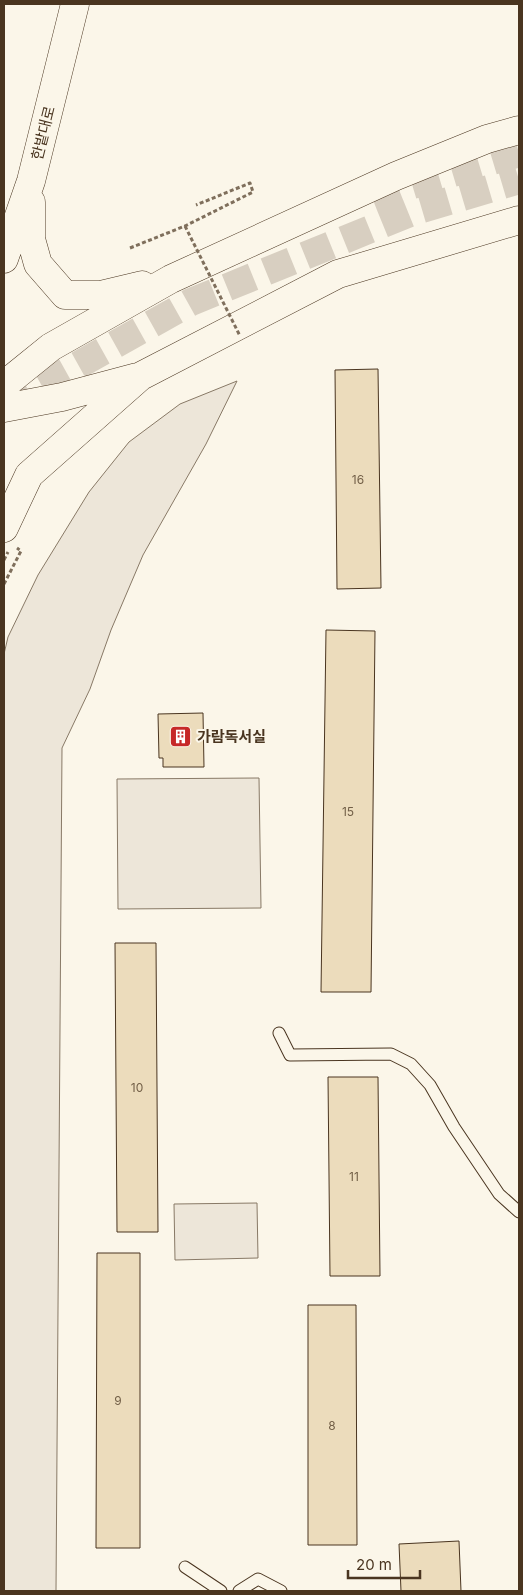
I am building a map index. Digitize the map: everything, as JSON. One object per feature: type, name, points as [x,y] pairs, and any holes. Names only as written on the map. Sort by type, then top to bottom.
[{"type":"main road","name":"한밭대로","points":[[4,259],[31,181],[75,4]]},
{"type":"main road","points":[[4,385],[51,347],[170,279],[396,176],[486,139],[519,130]]},
{"type":"main road","points":[[31,181],[31,240],[38,264],[65,295],[100,295],[170,279]]},
{"type":"main road","points":[[4,408],[62,396],[141,376],[338,274],[519,220]]},
{"type":"main road","points":[[4,528],[29,475],[141,376]]},
{"type":"lane","points":[[279,1033],[290,1055],[391,1054],[411,1064],[430,1085],[454,1127],[499,1194],[519,1212]]},
{"type":"lane","points":[[185,1567],[221,1591]]},
{"type":"lane","points":[[240,1591],[258,1579]]},
{"type":"lane","points":[[258,1579],[258,1591]]},
{"type":"lane","points":[[258,1579],[282,1591]]},
{"type":"path","points":[[130,248],[185,226],[253,192],[250,183],[196,205]]},
{"type":"path","points":[[185,226],[240,336]]},
{"type":"path","points":[[4,560],[11,545],[21,551],[4,584]]},
{"type":"shaded area","points":[[237,381],[206,444],[143,555],[111,630],[90,689],[62,748],[56,1591],[4,1591],[4,654],[8,637],[38,575],[89,492],[129,442],[180,404]]},
{"type":"shaded area","points":[[259,778],[261,908],[118,909],[117,779]]},
{"type":"shaded area","points":[[257,1203],[258,1258],[175,1260],[174,1204]]},
{"type":"building","points":[[378,369],[381,588],[337,589],[335,370]]},
{"type":"building","points":[[326,630],[375,631],[371,992],[321,992]]},
{"type":"building","name":"가람독서실","points":[[203,713],[204,767],[163,767],[163,758],[159,758],[158,714]]},
{"type":"building","points":[[115,943],[156,943],[158,1232],[117,1232]]},
{"type":"building","points":[[328,1077],[378,1077],[380,1276],[330,1276]]},
{"type":"building","points":[[97,1253],[140,1253],[140,1548],[96,1548]]},
{"type":"building","points":[[308,1305],[356,1305],[357,1545],[308,1545]]},
{"type":"building","points":[[459,1541],[461,1591],[401,1591],[399,1544]]},
{"type":"tunnel","points":[[373,200],[406,187],[519,153]]},
{"type":"tunnel","points":[[5,406],[191,302],[415,211],[519,180]]},
{"type":"place","name":"가람독서실","points":[[181,736]]}]
